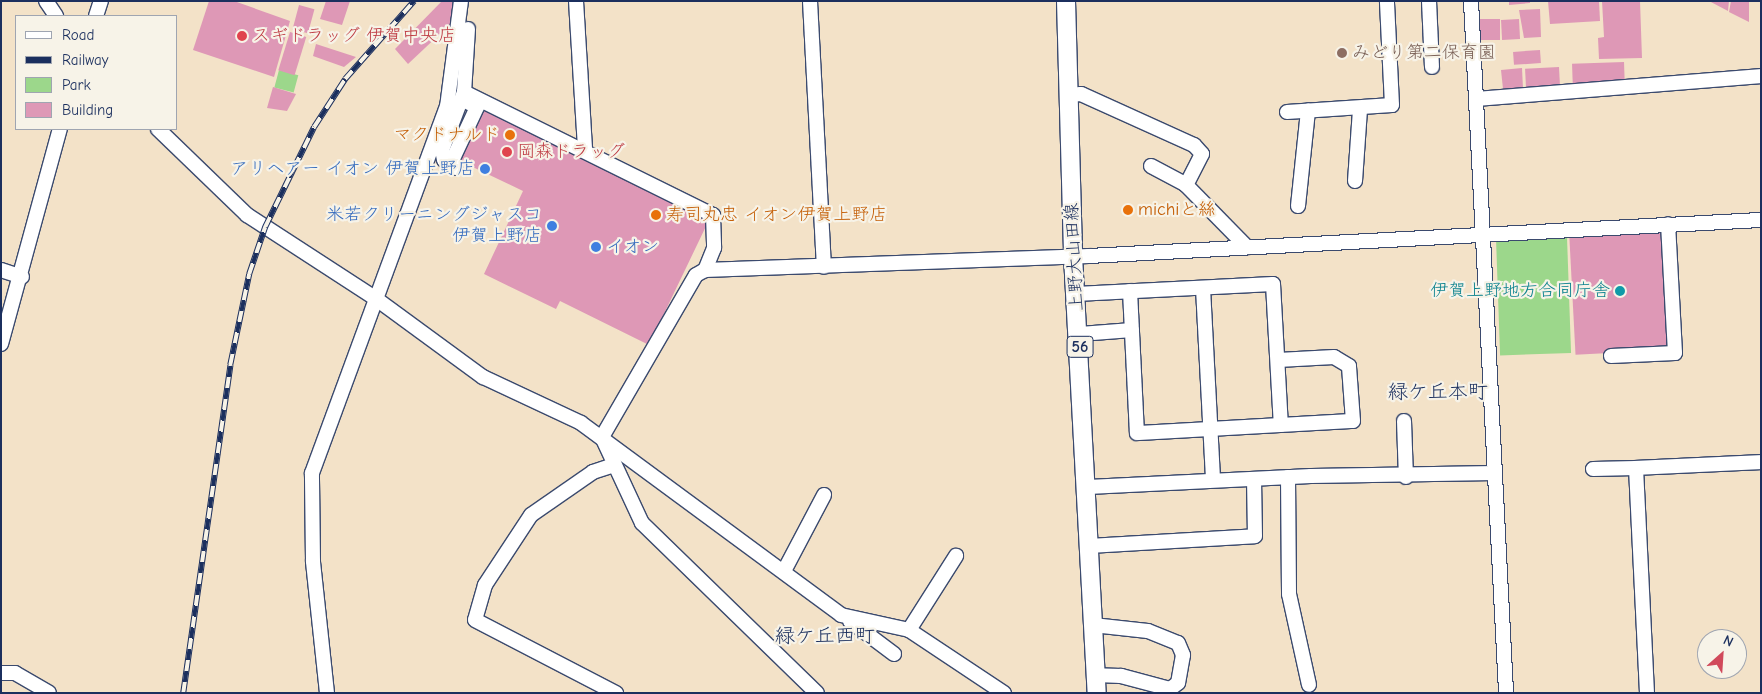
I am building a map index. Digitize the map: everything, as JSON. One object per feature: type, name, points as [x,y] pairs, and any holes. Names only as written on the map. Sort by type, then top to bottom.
[{"type":"main road","name":"上野大山田線","points":[[1066,1],[1074,256],[1080,334],[1097,693]]},
{"type":"street","points":[[46,1],[55,15]]},
{"type":"street","points":[[96,15],[101,1]]},
{"type":"street","points":[[327,693],[313,562],[312,473],[447,107],[461,1]]},
{"type":"street","points":[[464,96],[477,107],[453,166],[442,150],[464,96],[469,1]]},
{"type":"street","points":[[576,1],[585,150]]},
{"type":"street","points":[[810,1],[824,267]]},
{"type":"street","points":[[1287,112],[1360,110],[1392,105],[1387,1]]},
{"type":"street","points":[[1429,1],[1432,67]]},
{"type":"street","points":[[1471,1],[1506,693]]},
{"type":"street","points":[[1477,99],[1761,76]]},
{"type":"street","points":[[1069,95],[1081,94],[1194,145],[1202,154],[1186,185]]},
{"type":"street","points":[[464,96],[585,150],[713,215],[714,248],[705,270]]},
{"type":"street","points":[[1355,181],[1360,110]]},
{"type":"street","points":[[1298,206],[1308,111]]},
{"type":"street","points":[[1,344],[22,277],[60,130]]},
{"type":"street","points":[[159,130],[247,215],[375,298],[483,377],[581,423],[602,437],[894,654]]},
{"type":"street","points":[[1151,166],[1186,185],[1248,247]]},
{"type":"street","points":[[602,437],[696,275],[705,270],[824,267],[1074,256],[1483,232],[1761,220]]},
{"type":"street","points":[[1611,356],[1676,353],[1668,224]]},
{"type":"street","points":[[1,270],[22,277]]},
{"type":"street","points":[[1076,294],[1274,284],[1281,426]]},
{"type":"street","points":[[1203,288],[1213,480]]},
{"type":"street","points":[[1130,292],[1137,432],[1353,422],[1349,366],[1334,357],[1278,360]]},
{"type":"street","points":[[1080,334],[1132,330]]},
{"type":"street","points":[[1404,421],[1406,476]]},
{"type":"street","points":[[602,437],[642,523],[818,693]]},
{"type":"street","points":[[1593,469],[1761,462]]},
{"type":"street","points":[[614,465],[593,472],[531,515],[485,585],[475,620],[616,693]]},
{"type":"street","points":[[1636,468],[1647,693]]},
{"type":"street","points":[[1088,487],[1288,477],[1370,478],[1495,473]]},
{"type":"street","points":[[1288,477],[1290,594],[1309,685]]},
{"type":"street","points":[[1089,546],[1256,536],[1254,479]]},
{"type":"street","points":[[784,571],[824,496]]},
{"type":"street","points":[[909,630],[956,556]]},
{"type":"street","points":[[841,614],[909,630],[1004,693]]},
{"type":"street","points":[[1094,625],[1148,631],[1178,643],[1183,655],[1178,683],[1170,689],[1121,676],[1096,675]]},
{"type":"street","points":[[1,673],[15,673],[49,693]]},
{"type":"green space","points":[[279,70],[298,75],[294,93],[274,87]]},
{"type":"green space","points":[[1567,237],[1571,353],[1500,355],[1496,239]]},
{"type":"building","name":"スギドラッグ 伊賀中央店","points":[[209,1],[234,1],[290,21],[274,77],[193,50]]},
{"type":"building","points":[[326,1],[350,1],[342,25],[320,19]]},
{"type":"building","points":[[442,1],[461,1],[460,15],[408,64],[395,49]]},
{"type":"building","points":[[1509,1],[1530,1],[1530,3],[1509,5]]},
{"type":"building","points":[[1548,1],[1599,1],[1600,21],[1550,24]]},
{"type":"building","points":[[1602,1],[1640,1],[1642,58],[1599,59],[1598,38],[1604,37]]},
{"type":"building","points":[[1709,1],[1729,1],[1728,11]]},
{"type":"building","points":[[1731,1],[1749,1],[1749,22],[1729,12]]},
{"type":"building","points":[[299,5],[314,9],[308,33],[293,29]]},
{"type":"building","points":[[1540,9],[1541,37],[1524,38],[1519,10]]},
{"type":"building","points":[[1479,19],[1500,19],[1500,40],[1479,40]]},
{"type":"building","points":[[1519,19],[1520,39],[1502,40],[1501,20]]},
{"type":"building","points":[[290,32],[306,37],[295,75],[278,70]]},
{"type":"building","points":[[316,44],[356,57],[344,67],[313,56]]},
{"type":"building","points":[[1540,50],[1541,63],[1514,65],[1513,52]]},
{"type":"building","points":[[1624,62],[1625,85],[1573,87],[1572,64]]},
{"type":"building","points":[[1559,67],[1560,86],[1526,88],[1525,69]]},
{"type":"building","points":[[1522,68],[1523,89],[1503,89],[1501,70]]},
{"type":"building","points":[[273,87],[296,94],[287,111],[267,108]]},
{"type":"building","name":"イオン","points":[[482,109],[709,220],[649,345],[560,301],[556,309],[484,274],[523,191],[458,160]]},
{"type":"building","name":"伊賀上野地方合同庁舎","points":[[1665,228],[1671,350],[1576,355],[1569,233]]},
{"type":"railway","points":[[183,693],[230,365],[249,274],[265,227],[314,127],[345,79],[414,1]]},
{"type":"place","name":"スギドラッグ 伊賀中央店","points":[[242,36]]},
{"type":"place","name":"みどり第二保育園","points":[[1342,53]]},
{"type":"place","name":"マクドナルド","points":[[510,135]]},
{"type":"place","name":"岡森ドラッグ","points":[[507,152]]},
{"type":"place","name":"アリヘアー イオン 伊賀上野店","points":[[485,169]]},
{"type":"place","name":"michiと絲","points":[[1128,210]]},
{"type":"place","name":"寿司丸忠 イオン伊賀上野店","points":[[656,215]]},
{"type":"place","name":"米若クリーニングジャスコ 伊賀上野店","points":[[552,226]]},
{"type":"place","name":"イオン","points":[[596,247]]},
{"type":"place","name":"伊賀上野地方合同庁舎","points":[[1620,291]]},
{"type":"district","name":"緑ケ丘本町","points":[[1438,391]]},
{"type":"district","name":"緑ケ丘西町","points":[[825,635]]}]
